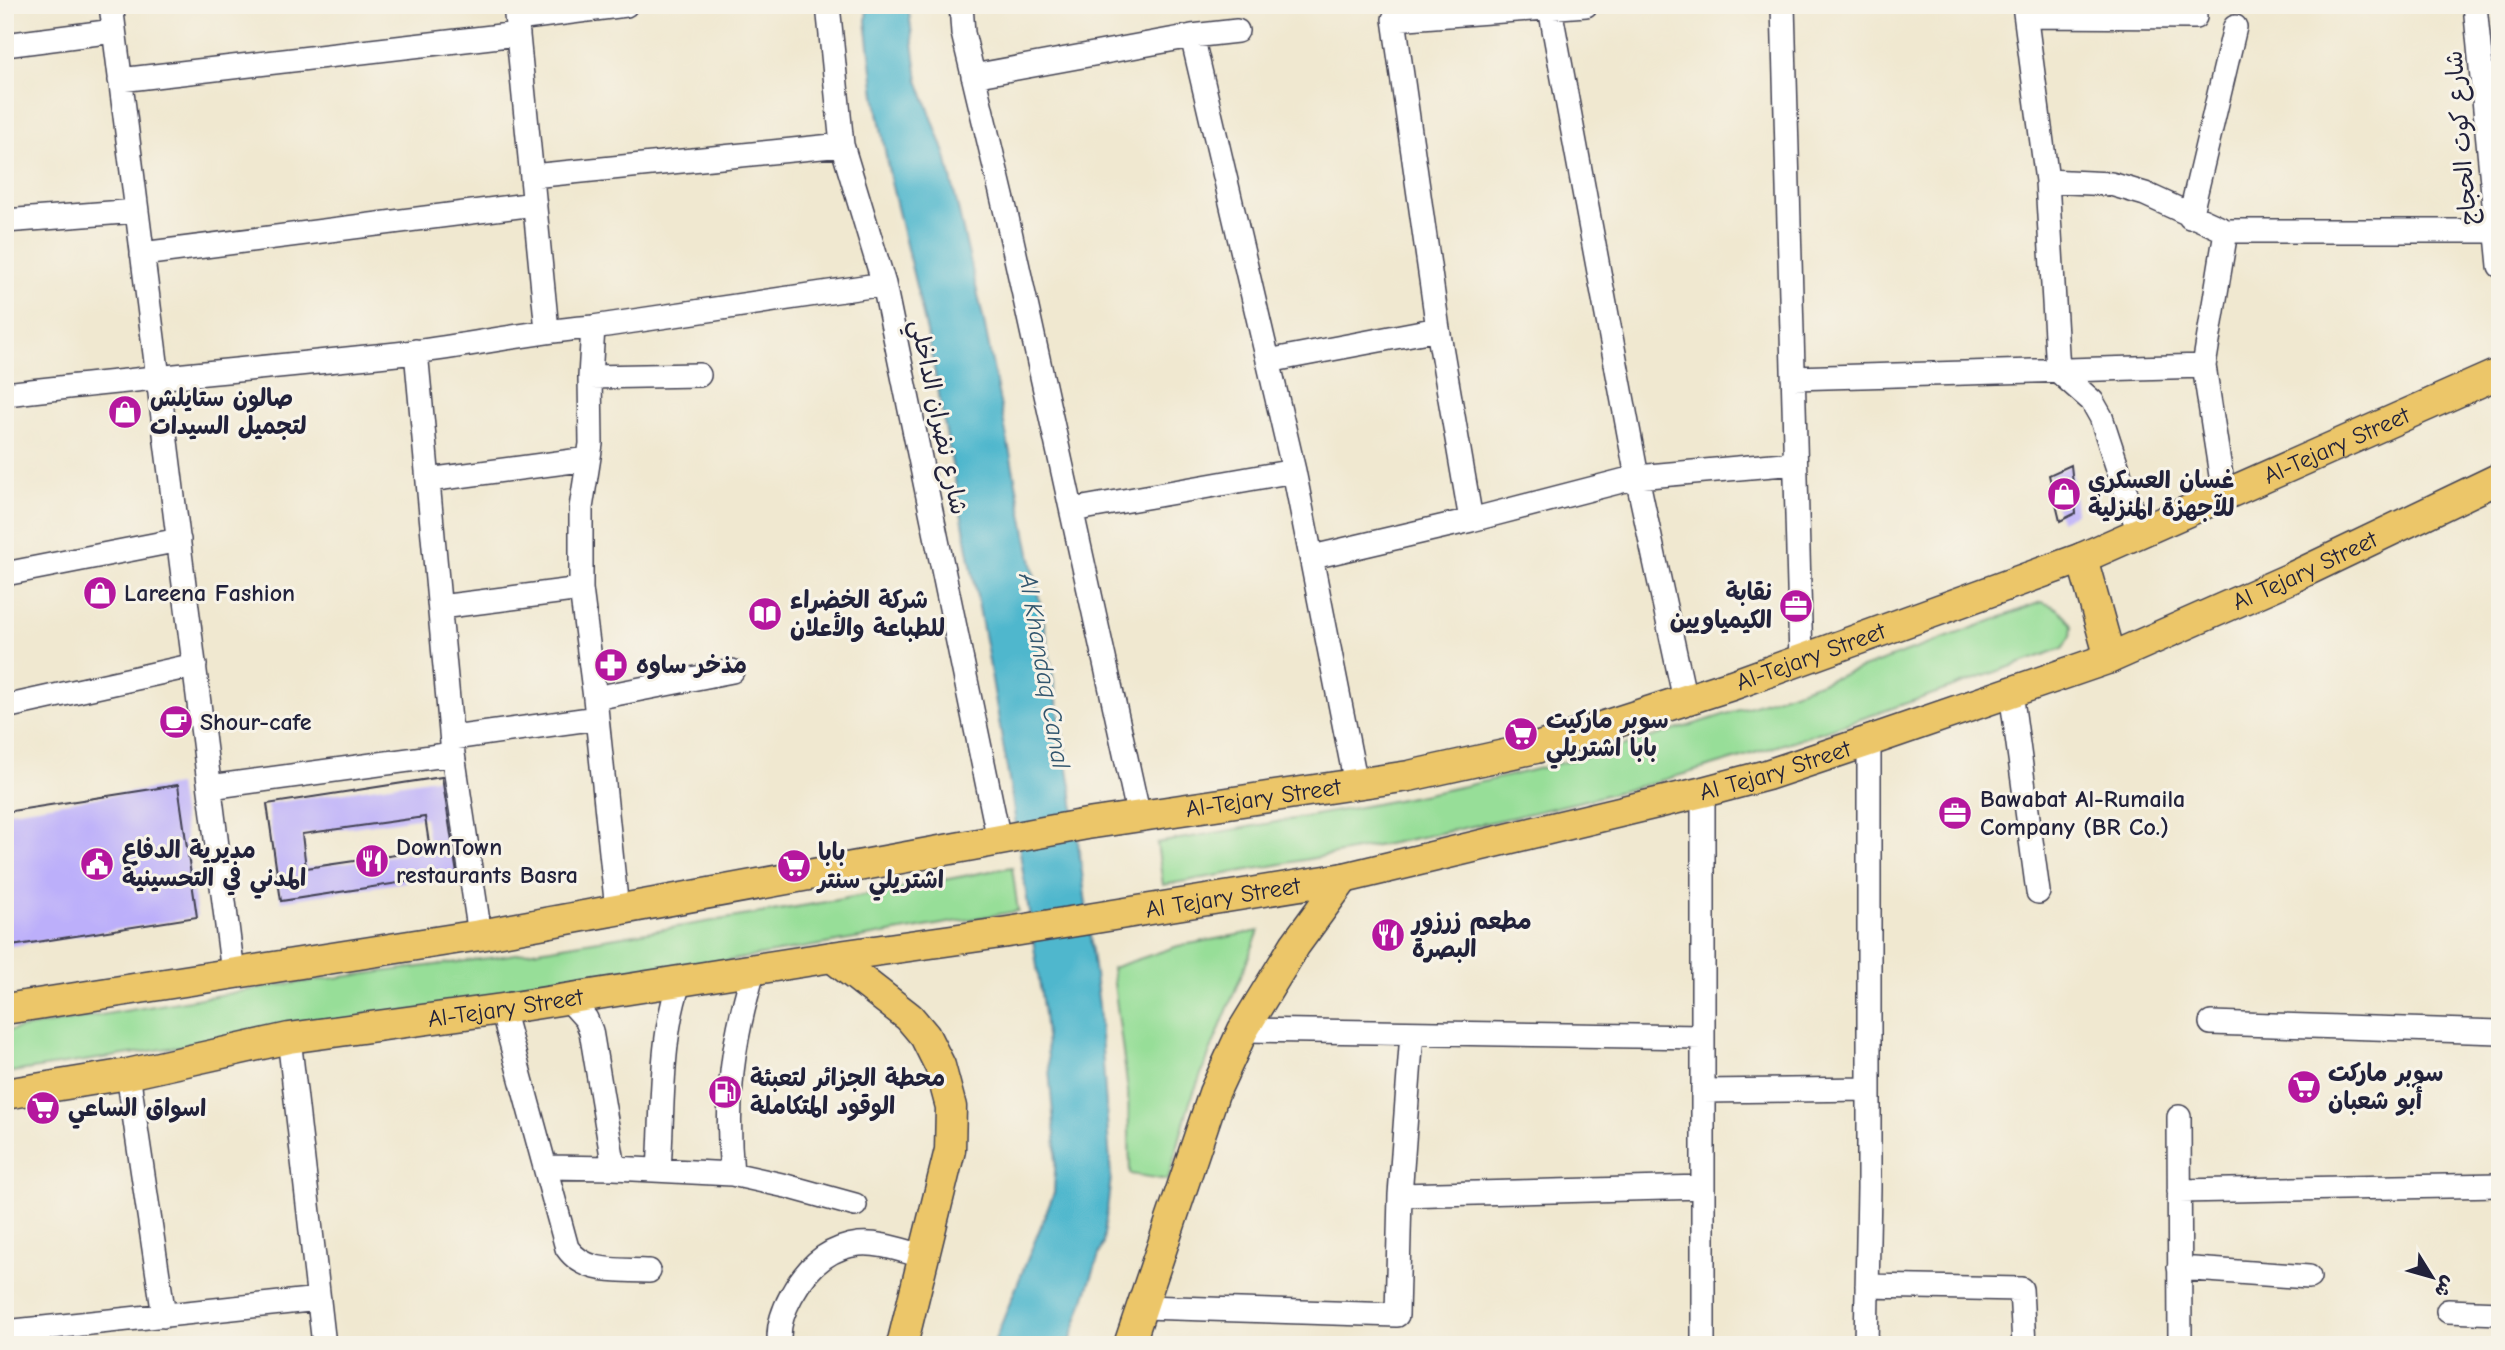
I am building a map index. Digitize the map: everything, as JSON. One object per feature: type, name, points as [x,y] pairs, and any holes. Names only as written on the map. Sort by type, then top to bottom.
[{"type":"main road","name":"Al-Tejary Street","points":[[999,840],[1087,824],[1409,776],[1536,748],[1801,660],[2082,558],[2500,373]]},
{"type":"main road","name":"Al Tejary Street","points":[[1008,932],[1344,878],[1767,775],[2110,658],[2291,578],[2500,478]]},
{"type":"main road","points":[[2082,558],[2110,658]]},
{"type":"main road","points":[[5,1009],[480,935],[999,840]]},
{"type":"main road","points":[[1129,1345],[1214,1093],[1243,1030],[1295,945],[1344,878]]},
{"type":"main road","name":"Al-Tejary Street","points":[[5,1094],[128,1074],[289,1038],[502,1009],[1008,932]]},
{"type":"main road","points":[[832,957],[909,1017],[925,1036],[940,1066],[950,1107],[950,1150],[902,1345]]},
{"type":"street","points":[[111,5],[233,973]]},
{"type":"street","points":[[120,79],[626,5]]},
{"type":"street","name":"شارع نضران الداخلي","points":[[828,5],[842,145],[884,284],[999,840]]},
{"type":"street","points":[[961,5],[963,33],[1139,817]]},
{"type":"street","points":[[1471,520],[1438,330],[1394,19],[1586,5]]},
{"type":"street","points":[[1783,5],[1801,660]]},
{"type":"street","name":"شارع كوت الحجاج","points":[[2475,5],[2500,266]]},
{"type":"street","points":[[1550,8],[1637,477],[1685,700]]},
{"type":"street","points":[[2139,533],[2101,417],[2092,401],[2059,370],[2047,181],[2025,10],[2195,17]]},
{"type":"street","points":[[516,20],[547,330]]},
{"type":"street","points":[[2190,217],[2235,27]]},
{"type":"street","points":[[5,45],[114,31]]},
{"type":"street","points":[[973,76],[1192,36],[1237,31]]},
{"type":"street","points":[[1192,36],[1313,557],[1356,784]]},
{"type":"street","points":[[532,176],[842,145]]},
{"type":"street","points":[[2047,181],[2111,184],[2145,194],[2190,217],[2226,231],[2497,231]]},
{"type":"street","points":[[142,254],[535,204]]},
{"type":"street","points":[[5,221],[137,211]]},
{"type":"street","points":[[2224,495],[2204,366],[2226,231]]},
{"type":"street","points":[[5,394],[416,351],[547,330],[593,327],[884,284]]},
{"type":"street","points":[[593,327],[590,377],[591,444],[580,508],[581,589],[617,910]]},
{"type":"street","points":[[1268,361],[1438,330]]},
{"type":"street","points":[[416,351],[453,746],[480,935]]},
{"type":"street","points":[[1793,378],[2204,366]]},
{"type":"street","points":[[590,377],[699,375]]},
{"type":"street","points":[[428,480],[589,459]]},
{"type":"street","points":[[1313,557],[1637,477],[1796,463]]},
{"type":"street","points":[[1072,510],[1294,471]]},
{"type":"street","points":[[5,574],[179,540]]},
{"type":"street","points":[[440,607],[581,589]]},
{"type":"street","points":[[5,707],[195,665]]},
{"type":"street","points":[[210,787],[453,746],[732,671]]},
{"type":"street","points":[[2011,692],[2038,892]]},
{"type":"street","points":[[1866,1345],[1870,1089],[1869,741]]},
{"type":"street","points":[[1703,792],[1703,1345]]},
{"type":"street","points":[[732,1174],[728,1133],[730,1079],[741,1011],[754,969]]},
{"type":"street","points":[[659,1170],[667,1035],[680,981]]},
{"type":"street","points":[[568,999],[586,1019],[594,1044],[614,1168]]},
{"type":"street","points":[[502,1009],[567,1248],[580,1262],[595,1268],[649,1271]]},
{"type":"street","points":[[2211,1023],[2500,1032]]},
{"type":"street","points":[[1243,1030],[1703,1037]]},
{"type":"street","points":[[1143,1307],[1397,1315],[1401,1195],[1412,1032]]},
{"type":"street","points":[[289,1038],[324,1345]]},
{"type":"street","points":[[128,1074],[164,1316]]},
{"type":"street","points":[[1703,1091],[1870,1089]]},
{"type":"street","points":[[2179,1117],[2180,1345]]},
{"type":"street","points":[[545,1167],[732,1174],[855,1205]]},
{"type":"street","points":[[2179,1191],[2500,1185]]},
{"type":"street","points":[[1401,1195],[1703,1187]]},
{"type":"street","points":[[780,1345],[779,1325],[786,1304],[823,1257],[841,1248],[861,1244],[923,1256]]},
{"type":"street","points":[[2179,1268],[2309,1277]]},
{"type":"street","points":[[1867,1286],[2021,1289],[2024,1345]]},
{"type":"street","points":[[5,1332],[318,1300]]},
{"type":"street","points":[[2448,1311],[2500,1313]]},
{"type":"green space","points":[[2041,602],[2059,610],[2072,625],[2071,636],[2063,648],[1784,744],[1671,778],[1502,820],[1163,885],[1157,843],[1422,795],[1579,758],[1812,686]]},
{"type":"green space","points":[[1012,867],[1018,911],[610,981],[5,1073],[5,1031],[280,985],[497,957],[826,902]]},
{"type":"green space","points":[[1259,931],[1190,1102],[1168,1180],[1130,1174],[1128,1091],[1112,968],[1178,946]]},
{"type":"water","name":"Al Khandaq Canal","points":[[867,5],[908,5],[918,80],[946,156],[983,317],[1046,634],[1071,787],[1099,1006],[1111,1177],[1103,1243],[1069,1345],[993,1345],[1054,1193],[1056,1148],[1044,1014],[987,650],[927,332],[890,178],[875,95],[866,21]]},
{"type":"building","name":"غسان العسكري للآجهزة المنزلية","points":[[2071,465],[2076,513],[2060,521],[2049,475]]},
{"type":"building","points":[[442,777],[457,874],[281,901],[267,804]],"holes":[[[425,817],[430,850],[306,868],[302,834]]]},
{"type":"building","name":"مديرية الدفاع المدني في التحسينية","points":[[178,785],[197,917],[5,947],[5,812]]},
{"type":"place","name":"صالون ستايلش لتجميل السيدات","points":[[125,412]]},
{"type":"place","name":"غسان العسكري للآجهزة المنزلية","points":[[2064,494]]},
{"type":"place","name":"Lareena Fashion","points":[[100,593]]},
{"type":"place","name":"نقابة الكيمياويين","points":[[1796,606]]},
{"type":"place","name":"شركة الخضراء للطباعة والأعلان","points":[[765,614]]},
{"type":"place","name":"مذخر ساوه","points":[[611,665]]},
{"type":"place","name":"Shour-cafe","points":[[176,722]]},
{"type":"place","name":"سوبر ماركيت بابا اشتريلي","points":[[1521,734]]},
{"type":"place","name":"Bawabat Al-Rumaila Company (BR Co.)","points":[[1955,813]]},
{"type":"place","name":"DownTown restaurants Basra","points":[[372,861]]},
{"type":"place","name":"مديرية الدفاع المدني في التحسينية","points":[[97,864]]},
{"type":"place","name":"بابا اشتريلي سنتر","points":[[794,866]]},
{"type":"place","name":"مطعم زرزور البصرة","points":[[1388,935]]},
{"type":"place","name":"سوبر ماركت أبو شعبان","points":[[2304,1087]]},
{"type":"place","name":"محطة الجزائر لتعبئة الوقود المتكاملة","points":[[725,1092]]},
{"type":"place","name":"اسواق الساعي","points":[[43,1108]]}]
